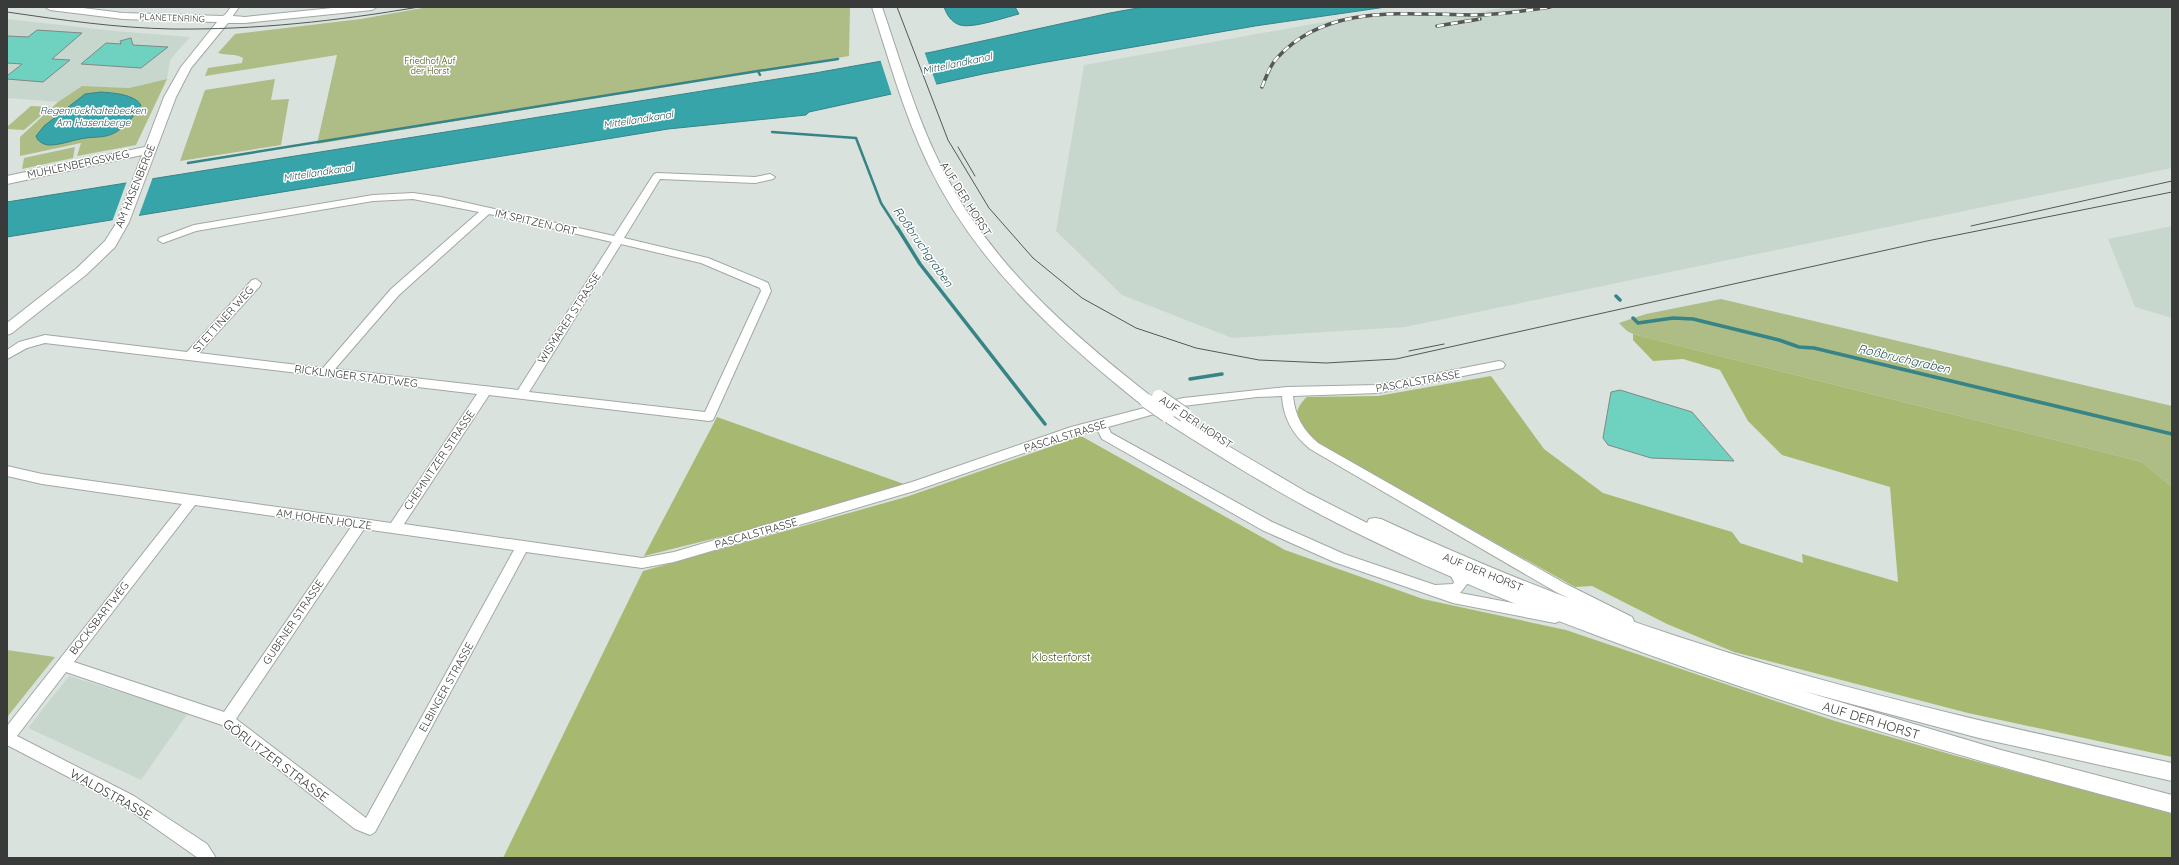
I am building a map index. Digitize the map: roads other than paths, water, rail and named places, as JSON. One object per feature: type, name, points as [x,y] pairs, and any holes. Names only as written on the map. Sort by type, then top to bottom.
[{"type":"street","name":"PLANETENRING","points":[[50,7],[123,16],[229,14]]},
{"type":"street","name":"PLANETENRING","points":[[81,7],[136,13],[229,14],[274,18],[372,7]]},
{"type":"street","name":"AUF DER HORST","points":[[876,7],[896,50]]},
{"type":"street","name":"AUF DER HORST","points":[[885,7],[923,141],[940,177],[966,221],[990,253],[1046,315],[1088,354],[1257,473],[1326,512],[1457,574],[1576,621],[1676,657],[1865,719],[2054,774],[2172,804]]},
{"type":"street","name":"AM HASENBERGE","points":[[7,330],[100,255],[110,244],[123,222],[170,97],[186,67],[229,14]]},
{"type":"street","name":"MÜHLENBERGSWEG","points":[[7,180],[150,150]]},
{"type":"street","name":"WISMARER STRASSE","points":[[520,396],[657,176],[755,180],[770,177]]},
{"type":"street","name":"IM SPITZEN ORT","points":[[163,240],[194,228],[393,196],[413,196],[441,200],[487,210],[704,260],[764,286],[765,296],[709,417]]},
{"type":"street","points":[[327,371],[395,292],[487,210]]},
{"type":"street","name":"STETTINER WEG","points":[[190,356],[256,282]]},
{"type":"street","name":"RICKLINGER STADTWEG","points":[[7,355],[23,346],[45,340],[327,371],[485,392],[709,417]]},
{"type":"street","name":"PASCALSTRASSE","points":[[642,563],[674,557],[914,486],[1071,432],[1183,402],[1257,392],[1378,389],[1499,365]]},
{"type":"street","name":"CHEMNITZER STRASSE","points":[[394,529],[485,392]]},
{"type":"street","name":"AUF DER HORST","points":[[1288,392],[1291,419],[1298,431],[1314,446],[1561,588],[1679,645]]},
{"type":"street","name":"AUF DER HORST","points":[[1179,417],[1265,466],[1386,530],[1464,564],[1564,604],[1679,645],[1879,704],[2037,742],[2172,772]]},
{"type":"street","name":"AUF DER HORST","points":[[1101,424],[1106,436],[1267,526],[1339,558],[1453,597],[1576,621]]},
{"type":"street","name":"AM HOHEN HOLZE","points":[[7,471],[42,479],[642,563]]},
{"type":"street","name":"BOCKSBARTWEG","points":[[9,742],[63,666],[192,500]]},
{"type":"street","name":"GUBENER STRASSE","points":[[227,720],[360,524]]},
{"type":"street","name":"ELBINGER STRASSE","points":[[370,827],[522,547]]},
{"type":"street","name":"AUF DER HORST","points":[[1424,587],[1450,590],[1457,588],[1461,583],[1457,574]]},
{"type":"street","name":"GÖRLITZER STRASSE","points":[[63,666],[227,720],[360,824],[370,827]]},
{"type":"street","name":"WALDSTRASSE","points":[[9,742],[129,801],[201,855]]},
{"type":"water","points":[[944,7],[1015,7],[1019,14],[981,24],[965,26],[957,24],[952,20]]},
{"type":"water","name":"Mittellandkanal","points":[[1143,7],[1386,7],[1255,26],[1041,63],[983,74],[809,112],[806,115],[668,129],[7,237],[7,202],[815,73],[932,52]]},
{"type":"water","name":"Regenrückhaltebecken Am Hasenberge","points":[[101,92],[128,96],[138,101],[141,105],[127,124],[112,134],[53,145],[45,144],[38,140],[36,136],[44,126],[85,94]]},
{"type":"waterway","points":[[758,71],[838,59]]},
{"type":"waterway","points":[[188,163],[758,71]]},
{"type":"waterway","points":[[758,71],[760,75]]},
{"type":"waterway","name":"Roßbruchgraben","points":[[772,132],[856,138],[881,203],[897,228]]},
{"type":"waterway","name":"Roßbruchgraben","points":[[897,227],[920,264],[1045,424]]},
{"type":"waterway","name":"Roßbruchgraben","points":[[1616,296],[1620,300]]},
{"type":"waterway","name":"Roßbruchgraben","points":[[1633,318],[1638,323],[1673,318],[1693,319],[1779,340],[1799,347],[1814,348],[2172,434]]},
{"type":"waterway","name":"Roßbruchgraben","points":[[1190,379],[1222,374]]},
{"type":"tram line","points":[[7,12],[110,25],[172,29],[203,29],[296,24],[419,7]]},
{"type":"tram line","points":[[897,7],[948,140],[989,208],[1033,258],[1082,298],[1136,328],[1196,348],[1259,360],[1326,363],[1396,359],[1927,241],[2172,192]]},
{"type":"tram line","points":[[958,147],[975,176]]},
{"type":"tram line","points":[[1971,226],[2172,181]]},
{"type":"tram line","points":[[1409,351],[1444,344]]},
{"type":"railway","points":[[1262,87],[1272,64],[1297,40],[1320,28],[1344,20],[1396,14],[1494,14],[1550,7]]},
{"type":"railway","points":[[1437,26],[1480,19]]},
{"type":"park label","name":"Friedhof Auf der Horst","points":[[430,66]]},
{"type":"park label","name":"Klosterforst","points":[[1061,657]]}]
